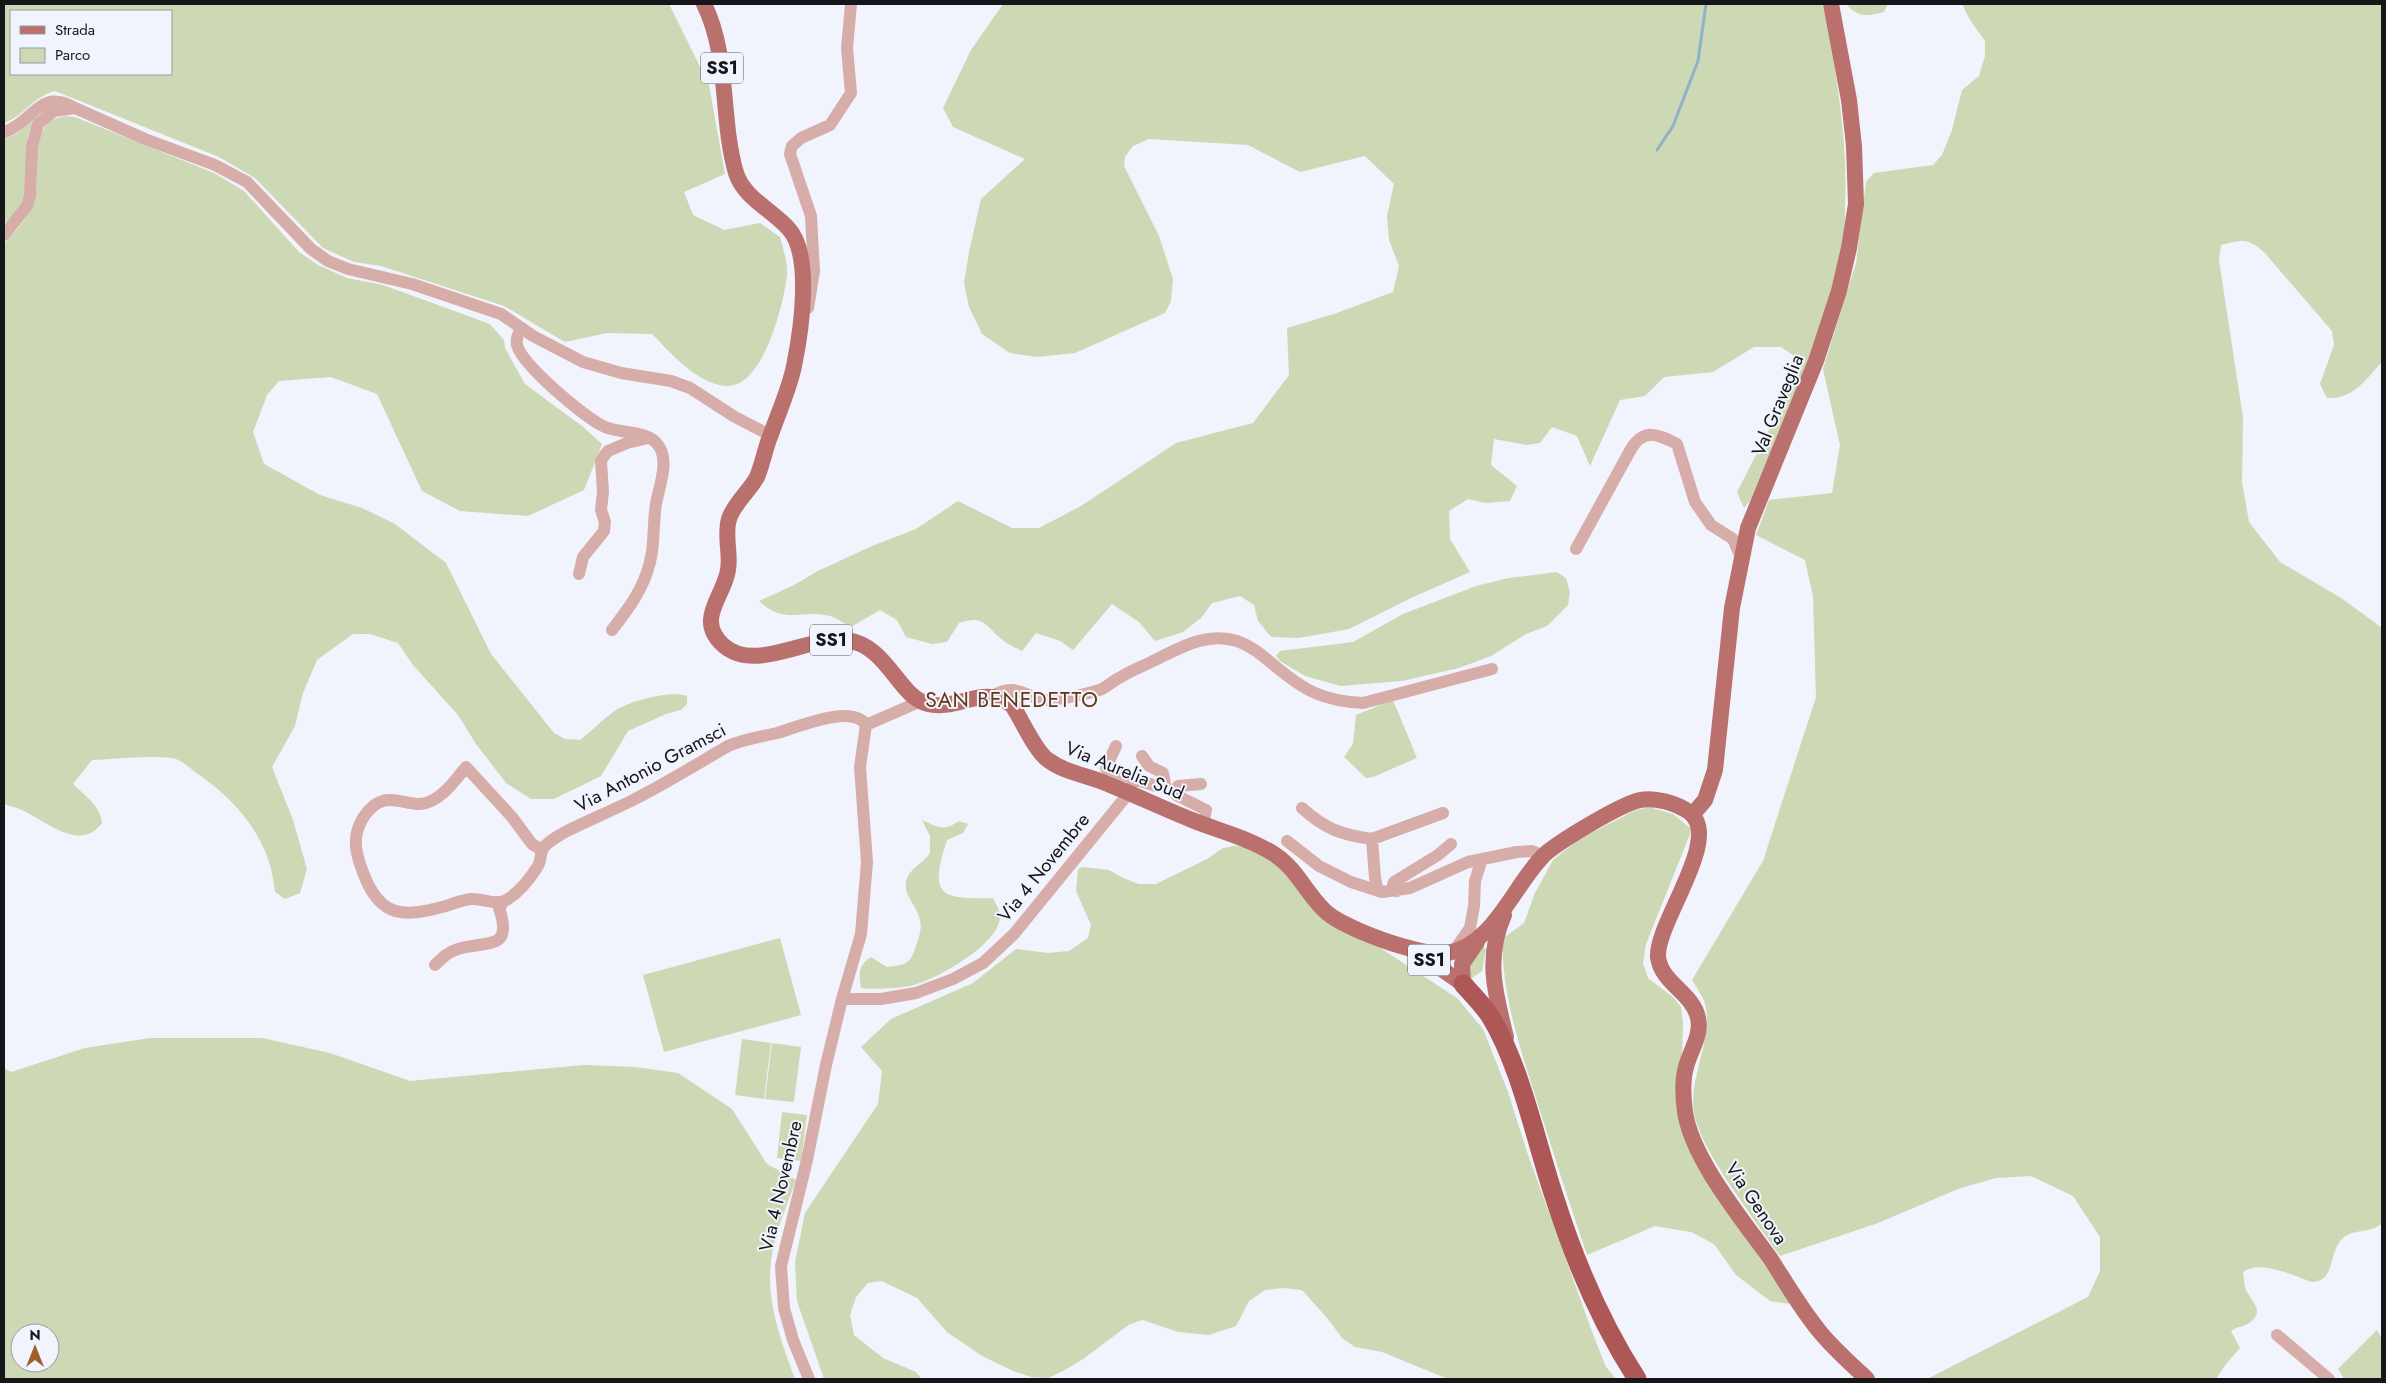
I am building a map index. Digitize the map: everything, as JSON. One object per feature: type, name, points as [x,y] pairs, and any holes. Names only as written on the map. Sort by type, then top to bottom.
[{"type":"highway","points":[[1463,984],[1490,1016],[1512,1063],[1554,1199],[1586,1285],[1608,1330],[1637,1379]]},
{"type":"main road","name":"SS1","points":[[704,4],[720,54],[727,128],[737,177],[742,186],[754,199],[787,226],[800,246],[803,270],[800,326],[794,366],[786,396],[770,435],[755,480],[729,517],[727,526],[728,572],[712,611],[711,619],[717,639],[729,650],[751,656],[776,653],[823,641],[855,642],[875,652],[911,693],[921,701]]},
{"type":"main road","name":"Val Graveglia","points":[[1693,814],[1705,800],[1715,770],[1732,608],[1748,528],[1758,499],[1819,354],[1840,291],[1850,248],[1856,197],[1854,146],[1849,100],[1831,4]]},
{"type":"main road","points":[[921,701],[927,704],[938,705],[993,696]]},
{"type":"main road","name":"Via Aurelia Sud","points":[[993,696],[1006,700],[1017,712],[1039,752],[1047,760],[1060,767],[1131,786],[1202,824],[1251,842],[1274,854],[1294,871],[1323,910],[1335,920],[1391,942],[1425,952],[1454,951],[1484,933],[1509,904],[1530,872],[1544,856],[1574,834],[1630,803],[1640,800],[1662,800],[1693,814]]},
{"type":"main road","name":"Via Genova","points":[[1693,814],[1700,832],[1697,849],[1663,935],[1658,957],[1666,976],[1692,1004],[1699,1022],[1699,1031],[1685,1069],[1684,1082],[1688,1126],[1695,1143],[1723,1190],[1820,1331],[1867,1379]]},
{"type":"main road","name":"SS1","points":[[1391,942],[1434,963],[1463,984],[1474,984],[1481,981],[1492,966],[1497,935],[1509,904]]},
{"type":"main road","name":"SS1","points":[[1463,984],[1462,964],[1484,933]]},
{"type":"main road","points":[[1492,966],[1494,991],[1512,1063]]},
{"type":"street","points":[[800,326],[809,306],[814,276],[814,249],[811,216],[790,154],[792,146],[801,138],[830,125],[851,93],[847,48],[852,4]]},
{"type":"street","points":[[4,132],[17,126],[40,106],[57,100],[145,139],[215,165],[247,182],[311,249],[328,261],[348,269],[392,278],[493,311],[533,336],[583,362],[621,373],[672,381],[690,388],[735,417],[770,435]]},
{"type":"street","points":[[4,235],[27,206],[30,196],[32,146],[38,124],[54,110],[75,108]]},
{"type":"street","points":[[522,328],[518,334],[517,345],[527,362],[584,415],[606,427],[650,438],[661,449],[663,464],[656,506],[655,538],[646,574],[636,595],[612,630]]},
{"type":"street","points":[[1576,550],[1631,448],[1638,437],[1643,434],[1666,438],[1677,444],[1695,502],[1711,525],[1733,539],[1741,557]]},
{"type":"street","points":[[579,574],[584,557],[604,532],[605,522],[601,510],[603,492],[601,461],[608,451],[627,443],[650,438]]},
{"type":"street","points":[[993,696],[1009,690],[1025,692],[1050,700],[1102,689],[1183,645],[1205,640],[1224,639],[1247,645],[1256,650],[1297,684],[1326,699],[1342,702],[1363,703],[1492,669]]},
{"type":"street","points":[[1017,712],[1033,696]]},
{"type":"street","points":[[866,726],[921,701]]},
{"type":"street","name":"Via Antonio Gramsci","points":[[504,901],[513,896],[538,866],[542,850],[565,832],[634,800],[744,739],[830,718],[856,718],[863,721],[866,726]]},
{"type":"street","name":"Via 4 Novembre","points":[[809,1379],[793,1340],[784,1308],[781,1266],[807,1160],[842,999],[856,956],[864,907],[867,862],[860,767],[866,726]]},
{"type":"street","points":[[1116,746],[1106,768],[1131,786],[1165,784],[1164,773],[1149,766],[1142,756]]},
{"type":"street","points":[[504,901],[494,903],[472,899],[428,911],[398,913],[390,910],[373,895],[358,860],[355,844],[357,830],[364,817],[374,806],[384,801],[399,799],[422,804],[431,802],[451,786],[466,767],[512,817],[532,844],[542,850]]},
{"type":"street","points":[[1201,784],[1182,784],[1178,786],[1175,792],[1176,795],[1206,810],[1202,824]]},
{"type":"street","name":"Via 4 Novembre","points":[[842,999],[881,999],[916,994],[953,979],[983,963],[1014,934],[1131,786]]},
{"type":"street","points":[[1302,808],[1325,827],[1351,836],[1372,839],[1444,813]]},
{"type":"street","points":[[1372,839],[1378,891]]},
{"type":"street","points":[[1287,841],[1319,866],[1351,882],[1378,891],[1397,891],[1410,888],[1468,862],[1482,859],[1517,852],[1532,852],[1544,856]]},
{"type":"street","points":[[1397,891],[1393,885],[1394,882],[1438,855],[1451,844]]},
{"type":"street","points":[[1454,951],[1470,928],[1474,906],[1475,881],[1482,859]]},
{"type":"street","points":[[435,965],[452,951],[488,945],[496,941],[502,934],[505,926],[499,908],[504,901]]},
{"type":"street","points":[[2277,1335],[2329,1379]]},
{"type":"green space","points":[[4,4],[669,4],[709,85],[725,174],[684,192],[693,215],[724,230],[760,223],[780,237],[787,270],[785,288],[776,323],[761,360],[750,374],[738,384],[725,386],[704,379],[694,373],[652,334],[607,333],[565,342],[504,306],[381,266],[354,262],[323,248],[255,178],[219,157],[55,91],[41,97],[11,120],[4,123]]},
{"type":"green space","points":[[1003,4],[1822,4],[1831,43],[1843,135],[1845,158],[1844,235],[1828,303],[1817,336],[1792,402],[1751,499],[1744,508],[1737,492],[1778,412],[1794,356],[1781,347],[1754,347],[1713,372],[1664,377],[1645,396],[1620,400],[1590,466],[1577,436],[1552,427],[1540,443],[1527,445],[1494,439],[1491,465],[1517,486],[1510,501],[1485,503],[1468,499],[1449,511],[1450,539],[1470,572],[1411,598],[1349,629],[1299,638],[1271,637],[1258,621],[1254,605],[1240,596],[1212,603],[1201,618],[1183,632],[1155,641],[1139,622],[1112,604],[1073,650],[1060,641],[1036,633],[1022,651],[1006,642],[984,623],[975,620],[959,623],[947,642],[932,644],[906,637],[897,620],[880,610],[851,627],[830,616],[819,614],[785,614],[768,608],[759,601],[872,546],[916,529],[958,501],[1012,528],[1039,528],[1081,506],[1176,443],[1253,423],[1289,375],[1287,328],[1334,314],[1393,292],[1399,266],[1389,240],[1387,216],[1394,184],[1365,156],[1300,172],[1248,145],[1149,139],[1133,146],[1125,157],[1124,166],[1159,236],[1173,279],[1171,301],[1165,313],[1075,353],[1037,357],[1010,353],[982,334],[969,307],[964,283],[981,199],[1025,159],[953,127],[943,108],[971,50]]},
{"type":"green space","points":[[1846,4],[1888,4],[1884,12],[1864,15],[1850,9]]},
{"type":"green space","points":[[1962,4],[2382,4],[2382,362],[2352,392],[2327,398],[2320,384],[2334,345],[2332,331],[2264,252],[2253,244],[2239,241],[2221,245],[2219,260],[2243,418],[2242,482],[2249,522],[2280,562],[2341,598],[2381,627],[2382,625],[2382,1223],[2373,1229],[2353,1233],[2343,1238],[2335,1250],[2328,1272],[2320,1281],[2312,1282],[2268,1268],[2251,1268],[2243,1272],[2245,1288],[2256,1308],[2256,1315],[2247,1324],[2231,1331],[2240,1348],[2216,1379],[1927,1379],[2088,1297],[2100,1271],[2100,1237],[2073,1196],[2031,1176],[1996,1178],[1958,1189],[1878,1223],[1780,1256],[1718,1166],[1707,1147],[1694,1113],[1694,1086],[1704,1044],[1707,1017],[1704,1001],[1692,980],[1763,861],[1816,697],[1813,596],[1805,560],[1756,535],[1769,500],[1832,493],[1840,445],[1823,369],[1856,263],[1866,182],[1874,173],[1933,165],[1942,155],[1952,130],[1962,90],[1979,76],[1985,56],[1985,41],[1970,20]]},
{"type":"green space","points":[[66,116],[75,117],[214,173],[244,191],[299,252],[318,265],[347,278],[383,285],[490,324],[504,340],[505,348],[525,384],[582,426],[602,444],[584,490],[528,516],[460,511],[422,491],[377,394],[331,377],[279,381],[267,395],[253,432],[264,464],[320,495],[362,508],[395,524],[446,563],[491,654],[554,733],[565,739],[580,740],[616,710],[651,697],[671,694],[687,696],[687,704],[681,710],[666,714],[628,731],[601,776],[554,799],[531,799],[506,783],[476,744],[458,715],[413,665],[398,643],[370,634],[353,634],[317,660],[303,693],[295,726],[272,767],[293,820],[307,869],[300,893],[285,899],[275,892],[272,873],[259,838],[238,809],[211,783],[175,759],[143,757],[92,760],[73,784],[99,811],[102,823],[93,832],[84,835],[73,835],[63,832],[22,810],[4,804],[4,244],[25,219],[34,203],[37,151],[39,139],[44,128],[53,120]]},
{"type":"green space","points":[[35,119],[27,142],[24,198],[20,207],[4,224],[4,138],[16,134]]},
{"type":"green space","points":[[1557,572],[1566,578],[1570,592],[1568,605],[1547,626],[1526,634],[1491,656],[1459,668],[1402,681],[1341,686],[1305,676],[1280,661],[1276,656],[1280,651],[1353,642],[1403,614],[1476,586],[1509,578]]},
{"type":"green space","points":[[1393,700],[1417,758],[1373,777],[1366,778],[1344,757],[1353,744],[1356,715]]},
{"type":"green space","points":[[1649,807],[1673,814],[1690,828],[1690,834],[1646,944],[1643,963],[1648,978],[1674,998],[1681,1007],[1683,1024],[1680,1127],[1687,1146],[1790,1304],[1770,1301],[1736,1275],[1714,1244],[1691,1232],[1655,1226],[1587,1255],[1517,1037],[1508,1000],[1502,939],[1524,923],[1535,893],[1553,860],[1578,840],[1634,811]]},
{"type":"green space","points":[[922,820],[940,827],[949,826],[959,821],[968,824],[963,833],[947,840],[939,873],[939,883],[943,890],[950,895],[961,898],[993,898],[1000,913],[998,926],[991,937],[980,948],[952,968],[924,981],[903,987],[861,988],[860,971],[864,963],[871,957],[887,967],[906,963],[914,953],[921,924],[906,891],[906,882],[910,873],[930,853],[930,836]]},
{"type":"green space","points":[[1240,845],[1275,862],[1319,915],[1342,932],[1368,940],[1457,998],[1483,1029],[1508,1092],[1527,1152],[1594,1337],[1606,1367],[1616,1379],[1448,1379],[1382,1352],[1355,1347],[1342,1338],[1302,1290],[1283,1288],[1265,1290],[1249,1301],[1236,1326],[1209,1335],[1178,1332],[1143,1320],[1130,1324],[1083,1359],[1063,1371],[1048,1378],[1031,1377],[1013,1371],[982,1356],[947,1332],[917,1298],[882,1281],[868,1283],[856,1297],[850,1315],[854,1335],[883,1358],[916,1372],[922,1379],[824,1379],[797,1301],[795,1262],[805,1213],[878,1104],[882,1071],[861,1047],[891,1019],[973,983],[1016,949],[1048,953],[1069,951],[1088,938],[1091,925],[1076,891],[1078,869],[1082,867],[1109,870],[1139,884],[1156,884],[1207,859],[1223,848]]},
{"type":"green space","points":[[780,938],[801,1015],[664,1052],[643,975]]},
{"type":"green space","points":[[1481,945],[1486,949],[1482,971],[1469,980],[1466,967]]},
{"type":"green space","points":[[150,1038],[262,1038],[330,1053],[410,1081],[584,1065],[635,1067],[678,1073],[732,1109],[767,1164],[796,1180],[775,1240],[770,1266],[770,1283],[775,1316],[795,1379],[4,1379],[4,1068],[11,1072],[85,1048]]},
{"type":"green space","points":[[742,1039],[771,1043],[764,1099],[735,1095]]},
{"type":"green space","points":[[772,1043],[801,1047],[794,1102],[765,1099]]},
{"type":"green space","points":[[782,1112],[807,1115],[801,1161],[777,1158]]},
{"type":"green space","points":[[2377,1330],[2382,1339],[2382,1379],[2344,1379],[2338,1369]]},
{"type":"waterway","points":[[1657,150],[1673,126],[1698,61],[1706,4]]},
{"type":"district","name":"SAN BENEDETTO","points":[[1012,700]]}]
